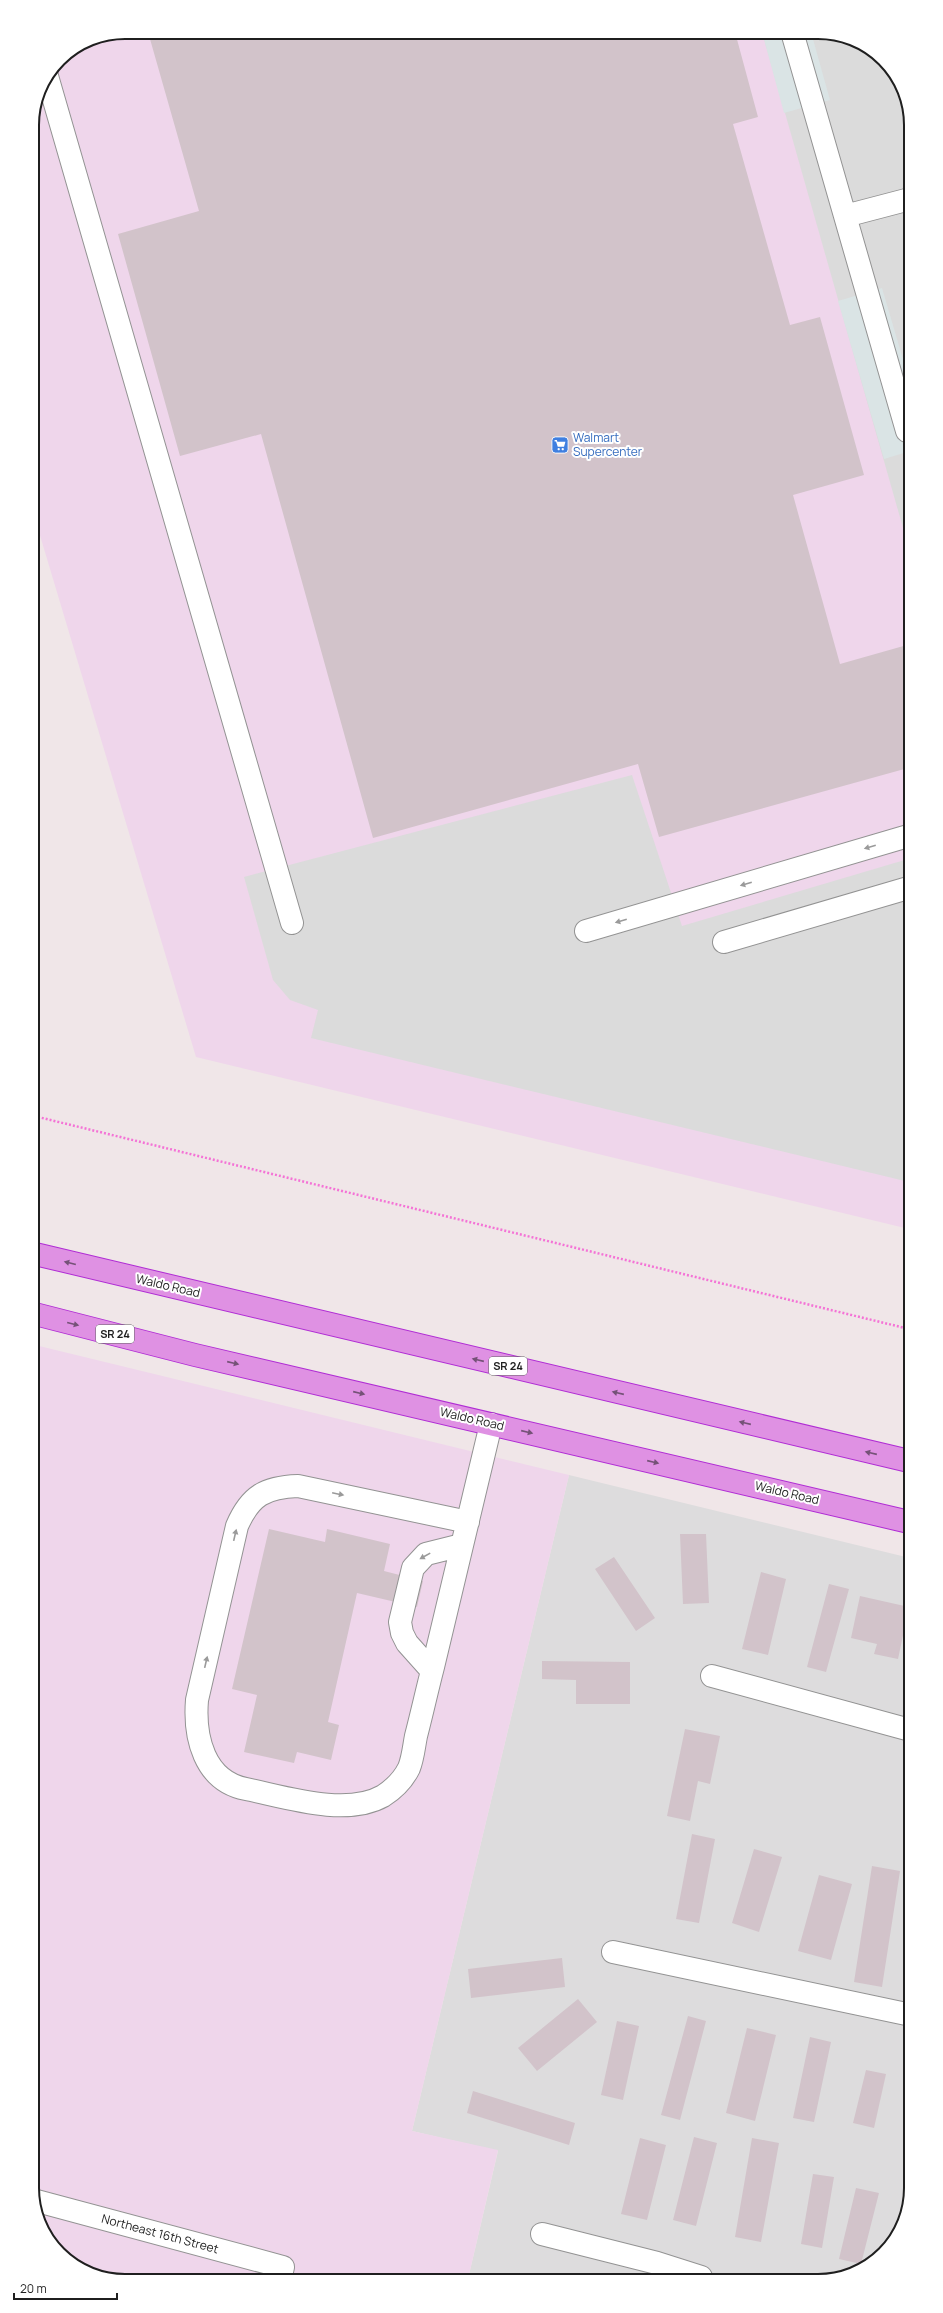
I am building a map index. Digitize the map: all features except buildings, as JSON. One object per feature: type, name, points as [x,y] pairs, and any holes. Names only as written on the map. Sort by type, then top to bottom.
[{"type":"highway","name":"Waldo Road","points":[[39,1255],[904,1461]]},
{"type":"highway","name":"Waldo Road","points":[[39,1315],[203,1356],[904,1521]]},
{"type":"street","points":[[794,39],[904,421]]},
{"type":"street","points":[[49,85],[292,923]]},
{"type":"street","points":[[845,216],[904,201]]},
{"type":"street","points":[[586,931],[904,837]]},
{"type":"street","points":[[724,942],[904,889]]},
{"type":"street","points":[[468,1522],[298,1486],[281,1486],[266,1491],[254,1498],[244,1510],[237,1526],[197,1700],[195,1722],[200,1742],[208,1763],[219,1777],[235,1787],[323,1804],[345,1806],[364,1803],[382,1796],[399,1784],[409,1767],[468,1522],[491,1424]]},
{"type":"street","points":[[432,1671],[404,1638],[400,1622],[413,1568],[419,1560],[426,1554],[462,1545]]},
{"type":"street","points":[[712,1676],[904,1728]]},
{"type":"street","points":[[613,1952],[904,2014]]},
{"type":"street","name":"Northeast 16th Street","points":[[41,2202],[282,2273]]},
{"type":"street","points":[[542,2234],[657,2263],[691,2274]]},
{"type":"path","points":[[39,1117],[904,1328]]},
{"type":"shaded area","points":[[126,39],[823,39],[840,42],[851,46],[870,57],[879,64],[895,87],[901,103],[904,126],[904,1228],[196,1057],[39,532],[39,120],[48,87],[60,68],[68,60],[92,46],[109,41]]},
{"type":"shaded area","points":[[764,39],[823,39],[840,42],[851,46],[861,51],[879,64],[895,87],[901,103],[904,126],[904,531]]},
{"type":"shaded area","points":[[764,39],[813,39],[830,100],[784,113]]},
{"type":"shaded area","points":[[882,288],[904,363],[904,453],[884,459],[838,301]]},
{"type":"shaded area","points":[[632,775],[682,926],[904,860],[904,1181],[311,1038],[318,1010],[290,1000],[273,980],[244,877]]},
{"type":"shaded area","points":[[39,1346],[569,1475],[412,2131],[498,2150],[469,2274],[120,2274],[103,2271],[82,2262],[64,2249],[51,2231],[42,2210],[39,2188]]},
{"type":"shaded area","points":[[569,1475],[904,1557],[904,2188],[901,2210],[897,2221],[892,2231],[879,2249],[856,2265],[840,2271],[818,2274],[469,2274],[498,2151],[412,2131]]},
{"type":"place","name":"Walmart Supercenter","points":[[560,445]]}]
